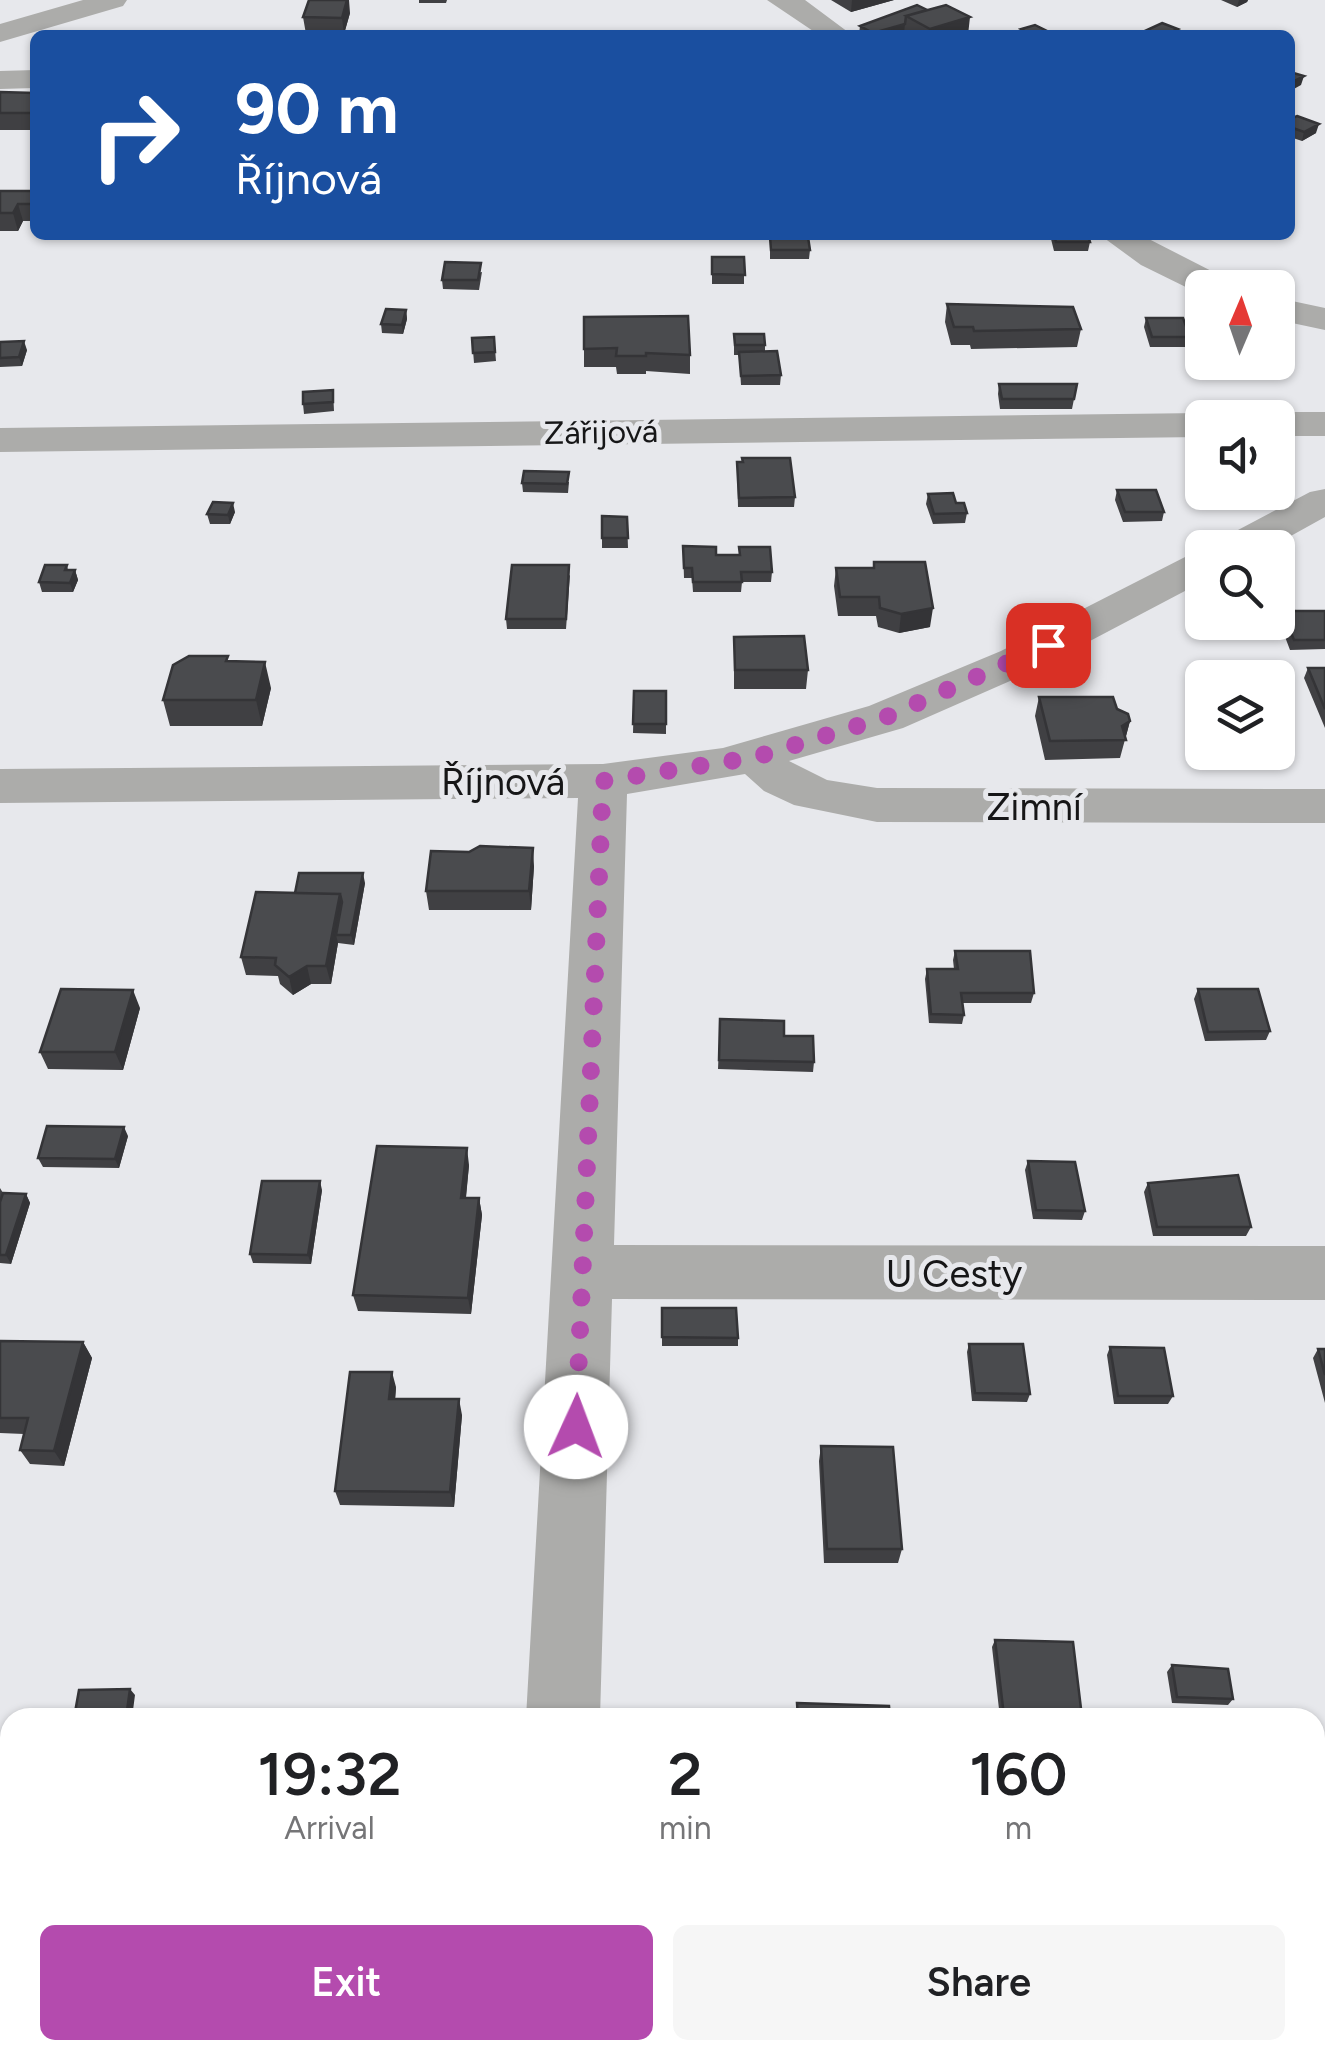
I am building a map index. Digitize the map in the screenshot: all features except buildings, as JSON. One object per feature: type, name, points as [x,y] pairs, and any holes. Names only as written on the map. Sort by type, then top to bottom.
[{"type":"street","points":[[2,28],[113,0]]},
{"type":"street","points":[[781,0],[802,9],[831,30]]},
{"type":"street","points":[[0,80],[30,80]]},
{"type":"street","points":[[1125,240],[1185,273]]},
{"type":"street","points":[[1295,313],[1325,319]]},
{"type":"street","points":[[1295,424],[1325,424]]},
{"type":"street","name":"Zářijová","points":[[0,440],[1185,425]]},
{"type":"street","points":[[1270,530],[1325,501]]},
{"type":"street","name":"Říjnová","points":[[0,786],[603,781],[756,757],[886,717],[1017,661],[1185,574]]},
{"type":"street","name":"Zimní","points":[[756,757],[814,796],[877,805],[1325,806]]},
{"type":"street","points":[[562,1708],[603,781]]},
{"type":"street","name":"U Cesty","points":[[583,1271],[706,1275],[1325,1273]]},
{"type":"route","points":[[576,1427],[603,781],[756,757],[886,717],[1048,645]]}]
